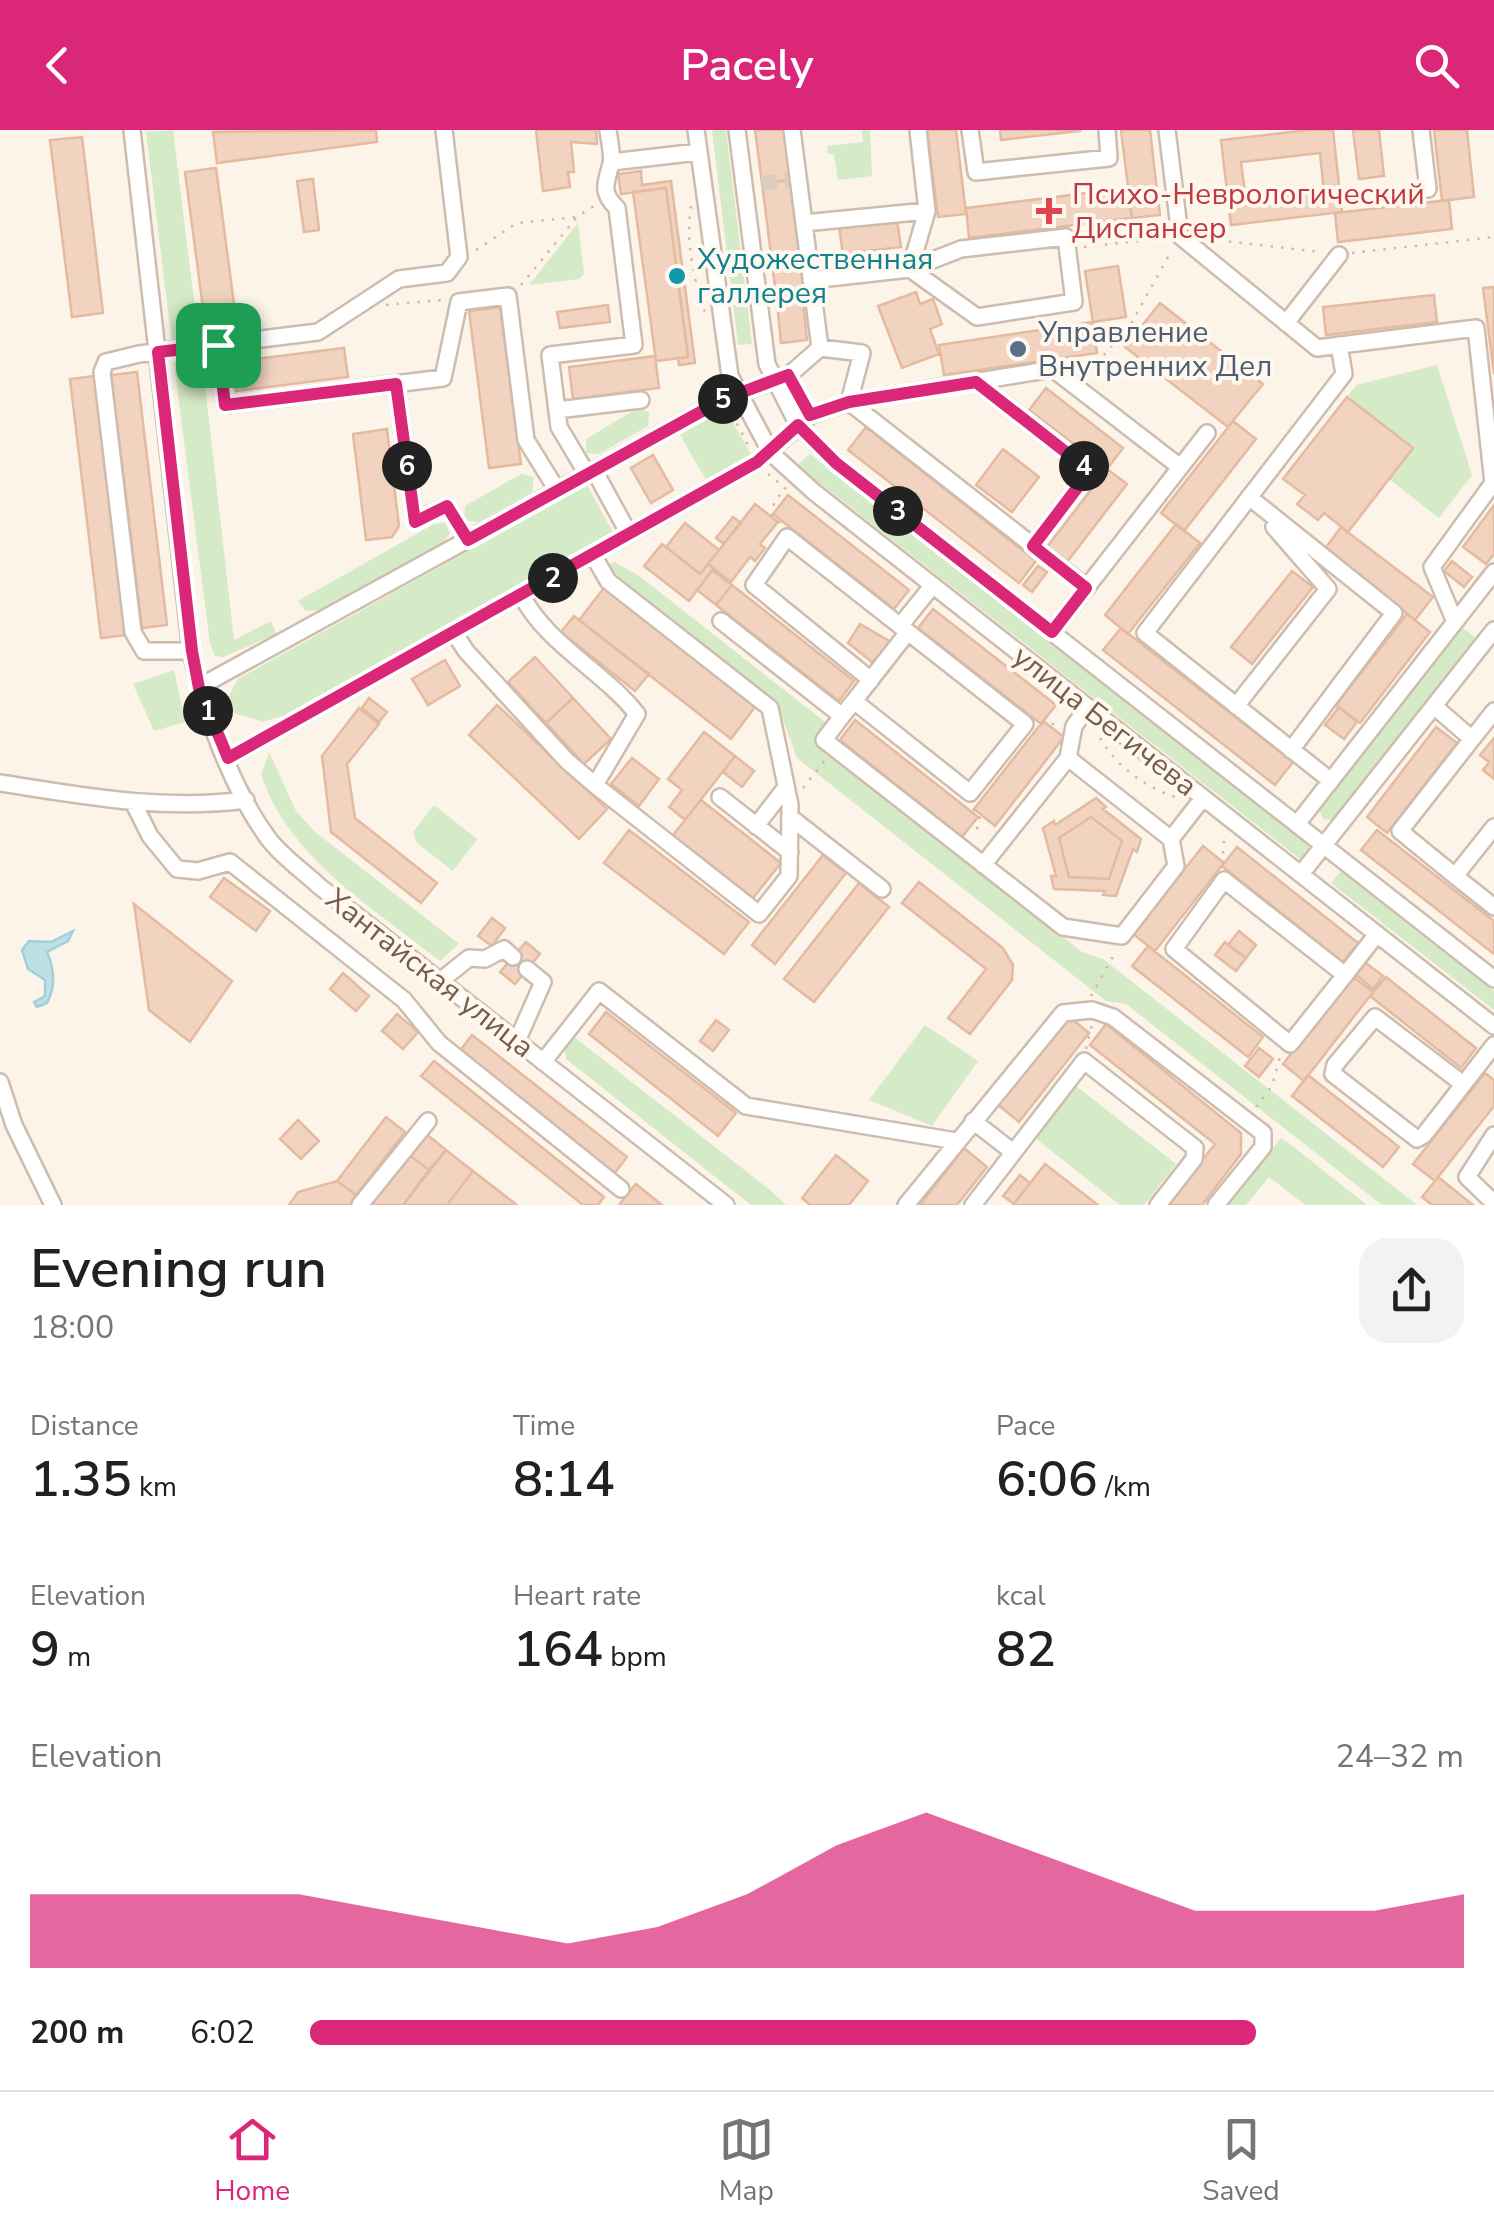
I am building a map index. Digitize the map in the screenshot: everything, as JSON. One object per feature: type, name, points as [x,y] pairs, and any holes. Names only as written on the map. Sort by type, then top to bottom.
[{"type":"street","name":"Хантайская улица","points":[[132,130],[192,651],[199,688],[246,800],[269,840],[319,886],[726,1205]]},
{"type":"street","points":[[192,651],[154,654],[137,644],[102,372],[106,362],[318,332],[400,279],[447,273],[459,258],[444,130]]},
{"type":"street","points":[[608,130],[612,162],[604,176],[606,197],[617,208],[634,345],[550,355],[559,427],[629,534]]},
{"type":"street","name":"улица Бегичева","points":[[696,130],[730,376],[772,453],[933,585],[1494,1026]]},
{"type":"street","name":"улица Бегичева","points":[[737,130],[763,347],[774,383],[798,425],[836,463],[1494,979]]},
{"type":"street","points":[[792,130],[794,179],[804,223],[820,348]]},
{"type":"street","points":[[910,269],[927,211],[918,130]]},
{"type":"street","points":[[970,130],[976,172],[1109,158],[1106,130]]},
{"type":"street","points":[[1167,130],[1180,236],[1317,348],[1476,328],[1493,483],[1432,567],[1455,622]]},
{"type":"street","points":[[1421,130],[1428,189]]},
{"type":"street","points":[[612,162],[698,152]]},
{"type":"street","points":[[744,185],[762,183]]},
{"type":"street","points":[[804,223],[927,211]]},
{"type":"street","points":[[811,280],[910,269],[961,249],[1066,237],[1074,302],[977,318],[910,269]]},
{"type":"street","points":[[1286,323],[1339,255]]},
{"type":"street","points":[[218,345],[225,405],[443,378],[459,302],[508,296],[526,440],[557,490]]},
{"type":"street","points":[[1330,781],[1145,633],[1344,374],[1339,345]]},
{"type":"street","points":[[199,688],[724,399],[774,383],[820,348],[862,353],[849,402]]},
{"type":"street","points":[[228,758],[772,453],[810,415],[849,402],[1053,369],[1180,467]]},
{"type":"street","points":[[976,382],[1090,471],[1033,546]]},
{"type":"street","points":[[396,384],[415,522],[447,506],[468,540]]},
{"type":"street","points":[[557,410],[641,400]]},
{"type":"street","points":[[849,402],[1086,588]]},
{"type":"street","points":[[526,440],[559,427]]},
{"type":"street","points":[[1052,632],[1207,433]]},
{"type":"street","points":[[1236,706],[1328,590],[1249,498]]},
{"type":"street","points":[[1249,498],[1394,612],[1292,750]]},
{"type":"street","points":[[854,701],[970,793],[1025,724],[787,538],[754,585],[871,680]]},
{"type":"street","points":[[455,634],[567,761],[759,914],[789,876],[790,817],[770,708],[608,581],[593,555]]},
{"type":"street","points":[[1297,824],[1494,572]]},
{"type":"street","points":[[933,585],[871,680],[824,740],[1063,928],[1122,936],[1176,866],[1171,839],[1068,758]]},
{"type":"street","points":[[522,596],[531,614],[620,692],[638,714],[595,785]]},
{"type":"street","points":[[721,622],[842,716]]},
{"type":"street","points":[[1300,874],[1494,630]]},
{"type":"street","points":[[1434,706],[1472,738]]},
{"type":"street","points":[[977,860],[1068,758],[1074,726],[1088,708]]},
{"type":"street","points":[[1494,711],[1400,831],[1494,908]]},
{"type":"street","points":[[0,783],[134,804],[193,807],[246,800]]},
{"type":"street","points":[[756,826],[786,788]]},
{"type":"street","points":[[720,797],[790,852]]},
{"type":"street","points":[[1171,839],[1203,798]]},
{"type":"street","points":[[134,804],[150,836],[177,869],[198,871],[230,862],[404,1000],[439,1044],[620,1190]]},
{"type":"street","points":[[790,817],[882,889]]},
{"type":"street","points":[[1456,876],[1494,827]]},
{"type":"street","points":[[1345,975],[1224,880],[1174,949],[1290,1044],[1345,975],[1377,934]]},
{"type":"street","points":[[440,981],[469,958],[484,959],[504,950],[513,957]]},
{"type":"street","points":[[517,1042],[542,982],[528,969]]},
{"type":"street","points":[[543,1062],[599,991],[746,1106],[956,1141]]},
{"type":"street","points":[[906,1205],[1063,1013],[1073,1009],[1105,1013],[1263,1133],[1263,1147],[1216,1205]]},
{"type":"street","points":[[1463,1084],[1376,1017],[1358,1035],[1333,1074],[1417,1139],[1463,1084],[1494,1045]]},
{"type":"street","points":[[973,1205],[1084,1061],[1195,1148],[1194,1159],[1158,1205]]},
{"type":"street","points":[[0,1082],[14,1125],[52,1205]]},
{"type":"street","points":[[360,1205],[428,1121]]},
{"type":"street","points":[[972,1121],[1013,1152]]},
{"type":"street","points":[[1494,1135],[1467,1177],[1494,1203]]},
{"type":"path","points":[[693,196],[688,222],[696,288],[708,321]]},
{"type":"path","points":[[508,296],[577,217],[606,197]]},
{"type":"path","points":[[473,251],[517,223],[577,217]]},
{"type":"path","points":[[1068,248],[1180,236]]},
{"type":"path","points":[[1053,369],[1098,363],[1132,322],[1180,236]]},
{"type":"path","points":[[409,303],[437,300]]},
{"type":"path","points":[[785,488],[774,502],[772,516],[787,538]]},
{"type":"path","points":[[1025,724],[1074,726]]},
{"type":"path","points":[[815,772],[830,754]]},
{"type":"path","points":[[970,793],[973,811],[980,816],[977,860]]},
{"type":"path","points":[[1224,880],[1223,843],[1229,836]]},
{"type":"path","points":[[1091,990],[1111,965]]},
{"type":"path","points":[[1254,1109],[1272,1086],[1278,1059],[1290,1044]]},
{"type":"green space","points":[[173,130],[199,341],[172,343],[146,132]]},
{"type":"green space","points":[[712,130],[726,130],[752,344],[738,345]]},
{"type":"green space","points":[[862,130],[870,130],[872,176],[838,180],[834,154],[828,154],[827,146],[863,142]]},
{"type":"green space","points":[[578,223],[584,274],[579,279],[529,285]]},
{"type":"green space","points":[[187,356],[205,385],[234,640],[271,621],[276,634],[223,657],[215,656],[210,644],[174,363]]},
{"type":"green space","points":[[1437,365],[1472,475],[1439,518],[1389,479],[1413,447],[1347,397],[1356,385]]},
{"type":"green space","points":[[724,407],[751,454],[706,480],[679,433]]},
{"type":"green space","points":[[638,408],[649,412],[648,426],[599,454],[586,453],[586,439]]},
{"type":"green space","points":[[810,454],[1313,851],[1300,859],[808,474],[799,464]]},
{"type":"green space","points":[[521,474],[534,477],[532,492],[478,522],[464,520],[465,506]]},
{"type":"green space","points":[[587,485],[613,532],[287,714],[263,722],[234,713],[228,697],[238,679]]},
{"type":"green space","points":[[445,523],[450,533],[444,542],[324,610],[306,611],[298,601],[434,524]]},
{"type":"green space","points":[[614,562],[638,575],[825,722],[819,746],[1082,952],[1103,959],[1417,1205],[1382,1205],[1126,1004],[1106,1001],[797,758],[777,703],[628,586],[608,566]]},
{"type":"green space","points":[[1460,626],[1477,639],[1335,820],[1323,819],[1318,807]]},
{"type":"green space","points":[[174,670],[185,722],[154,731],[133,684]]},
{"type":"green space","points":[[269,752],[296,811],[314,831],[459,944],[440,961],[361,901],[313,857],[292,832],[261,775]]},
{"type":"green space","points":[[434,805],[477,839],[453,871],[416,842],[413,832]]},
{"type":"green space","points":[[1341,871],[1494,991],[1494,1010],[1331,883]]},
{"type":"green space","points":[[925,1025],[978,1061],[932,1126],[869,1100]]},
{"type":"green space","points":[[574,1037],[786,1205],[751,1205],[566,1059],[565,1049]]},
{"type":"green space","points":[[1076,1086],[1176,1164],[1144,1205],[1120,1205],[1035,1138]]},
{"type":"green space","points":[[1281,1138],[1367,1205],[1305,1205],[1269,1177],[1246,1205],[1228,1205]]},
{"type":"water","points":[[73,931],[68,941],[47,952],[53,984],[47,1003],[37,1007],[34,1002],[45,996],[45,980],[28,969],[22,950],[29,941],[51,942]]},
{"type":"building","points":[[376,130],[377,142],[217,163],[213,132]]},
{"type":"building","points":[[536,130],[596,130],[597,144],[571,142],[574,172],[568,172],[570,187],[543,191]]},
{"type":"building","points":[[755,130],[784,130],[790,180],[762,183]]},
{"type":"building","points":[[927,130],[956,130],[966,214],[938,217]]},
{"type":"building","points":[[1000,130],[1080,130],[1080,131],[1001,140]]},
{"type":"building","points":[[1121,130],[1150,130],[1157,191],[1129,195]]},
{"type":"building","points":[[1333,130],[1342,212],[1231,225],[1221,140]],"holes":[[[1320,153],[1324,192],[1246,201],[1241,162]]]},
{"type":"building","points":[[1353,130],[1379,130],[1384,176],[1359,179]]},
{"type":"building","points":[[1434,130],[1467,130],[1474,197],[1442,201]]},
{"type":"building","points":[[82,137],[103,313],[72,317],[50,140]]},
{"type":"building","points":[[216,168],[237,327],[206,331],[185,172]]},
{"type":"building","points":[[641,171],[642,185],[671,181],[695,363],[679,365],[678,358],[688,357],[666,188],[621,194],[618,174]]},
{"type":"building","points":[[313,179],[319,230],[304,232],[297,181]]},
{"type":"building","points":[[790,180],[805,300],[777,303],[762,183]]},
{"type":"building","points":[[666,188],[688,357],[656,361],[633,192]]},
{"type":"building","name":"Психо-Неврологический Диспансер","points":[[1128,188],[1132,218],[969,238],[966,208]]},
{"type":"building","points":[[1157,191],[1160,215],[1132,218],[1129,195]]},
{"type":"building","points":[[1449,200],[1452,229],[1338,242],[1335,213]]},
{"type":"building","points":[[897,220],[901,247],[843,254],[839,227]]},
{"type":"building","points":[[1118,266],[1126,317],[1093,322],[1085,271]]},
{"type":"building","points":[[1494,287],[1494,374],[1483,288]]},
{"type":"building","points":[[916,292],[920,304],[933,299],[942,324],[930,329],[939,354],[902,368],[878,306]]},
{"type":"building","points":[[1434,295],[1437,322],[1326,335],[1323,307]]},
{"type":"building","points":[[803,300],[807,340],[781,343],[777,303]]},
{"type":"building","points":[[1160,303],[1263,384],[1228,427],[1125,347]]},
{"type":"building","points":[[608,305],[610,322],[560,328],[557,312]]},
{"type":"building","points":[[500,307],[521,464],[489,468],[469,311]]},
{"type":"building","name":"Управление Внутренних Дел","points":[[1093,322],[1097,353],[944,375],[939,345]]},
{"type":"building","points":[[344,348],[348,377],[236,391],[233,362]]},
{"type":"building","points":[[655,356],[659,388],[573,399],[569,367]]},
{"type":"building","points":[[137,372],[167,625],[142,628],[111,375]]},
{"type":"building","points":[[95,376],[127,635],[101,638],[70,379]]},
{"type":"building","points":[[1046,388],[1123,448],[1107,469],[1029,410]]},
{"type":"building","points":[[1347,397],[1413,448],[1348,532],[1324,513],[1318,520],[1297,504],[1305,495],[1283,479]]},
{"type":"building","points":[[1233,421],[1256,439],[1184,531],[1161,513]]},
{"type":"building","points":[[866,427],[1036,561],[1019,583],[848,450]]},
{"type":"building","points":[[387,429],[399,526],[392,537],[366,540],[353,434]]},
{"type":"building","points":[[1003,449],[1039,477],[1012,512],[976,485]]},
{"type":"building","points":[[653,455],[673,490],[651,503],[631,468]]},
{"type":"building","points":[[1107,469],[1127,484],[1067,562],[1047,547]]},
{"type":"building","points":[[788,495],[909,590],[894,609],[773,514]]},
{"type":"building","points":[[755,504],[778,522],[760,544],[765,548],[755,561],[750,557],[731,582],[708,564]]},
{"type":"building","points":[[1494,505],[1494,554],[1486,564],[1463,547]]},
{"type":"building","points":[[733,517],[741,523],[724,544],[716,538]]},
{"type":"building","points":[[685,523],[719,550],[700,574],[666,547]]},
{"type":"building","points":[[1176,524],[1200,543],[1128,634],[1105,615]]},
{"type":"building","points":[[1341,527],[1433,597],[1415,620],[1324,550]]},
{"type":"building","points":[[662,544],[700,574],[708,564],[714,568],[689,601],[644,566]]},
{"type":"building","points":[[1452,561],[1472,577],[1464,587],[1444,571]]},
{"type":"building","points":[[1038,566],[1047,572],[1032,592],[1023,585]]},
{"type":"building","points":[[712,570],[732,585],[716,605],[697,590]]},
{"type":"building","points":[[1292,571],[1313,587],[1252,664],[1231,647]]},
{"type":"building","points":[[732,585],[854,681],[839,701],[716,605]]},
{"type":"building","points":[[604,588],[755,707],[731,739],[579,620]]},
{"type":"building","points":[[933,609],[1056,705],[1041,724],[918,628]]},
{"type":"building","points":[[1407,614],[1430,632],[1360,723],[1336,705]]},
{"type":"building","points":[[574,616],[649,674],[635,691],[561,632]]},
{"type":"building","points":[[860,624],[891,642],[872,662],[848,643]]},
{"type":"building","points":[[1121,628],[1293,762],[1275,785],[1103,650]]},
{"type":"building","points":[[535,657],[573,698],[546,723],[508,682]]},
{"type":"building","points":[[445,660],[460,686],[428,705],[412,679]]},
{"type":"building","points":[[369,698],[387,712],[379,722],[362,708]]},
{"type":"building","points":[[573,698],[611,739],[584,764],[546,723]]},
{"type":"building","points":[[497,705],[607,809],[579,839],[469,735]]},
{"type":"building","points":[[1339,707],[1357,722],[1344,739],[1325,725]]},
{"type":"building","points":[[359,708],[379,724],[347,764],[355,818],[437,883],[421,903],[331,832],[322,756]]},
{"type":"building","points":[[855,720],[978,817],[962,837],[840,740]]},
{"type":"building","points":[[1043,721],[1064,737],[995,826],[974,809]]},
{"type":"building","points":[[1436,727],[1457,743],[1387,833],[1367,817]]},
{"type":"building","points":[[704,732],[735,756],[685,820],[669,807],[682,790],[668,779]]},
{"type":"building","points":[[1494,738],[1494,779],[1483,770],[1489,762],[1480,755]]},
{"type":"building","points":[[735,756],[754,771],[742,787],[723,772]]},
{"type":"building","points":[[632,758],[659,779],[639,806],[611,784]]},
{"type":"building","points":[[1096,798],[1106,807],[1103,809],[1141,839],[1137,852],[1133,849],[1116,896],[1103,895],[1105,891],[1054,889],[1051,876],[1056,876],[1043,828],[1054,821],[1055,825]],"holes":[[[1091,817],[1122,841],[1109,879],[1069,877],[1059,838]]]},
{"type":"building","points":[[701,800],[781,863],[753,898],[673,835]]},
{"type":"building","points":[[1091,817],[1122,841],[1109,879],[1069,877],[1059,838]]},
{"type":"building","points":[[629,830],[749,922],[724,954],[604,863]]},
{"type":"building","points":[[1377,830],[1494,921],[1494,954],[1361,850]]},
{"type":"building","points":[[1203,846],[1224,863],[1155,951],[1133,934]]},
{"type":"building","points":[[1237,847],[1358,943],[1343,962],[1222,866]]},
{"type":"building","points":[[823,855],[846,873],[775,964],[752,945]]},
{"type":"building","points":[[224,878],[270,911],[256,931],[210,897]]},
{"type":"building","points":[[919,882],[1003,948],[1013,965],[1012,980],[970,1034],[948,1018],[986,969],[902,903]]},
{"type":"building","points":[[859,883],[889,907],[814,1002],[784,979]]},
{"type":"building","points":[[134,904],[232,981],[190,1042],[149,1010]]},
{"type":"building","points":[[492,918],[505,928],[492,946],[478,936]]},
{"type":"building","points":[[1239,931],[1256,945],[1246,958],[1228,945]]},
{"type":"building","points":[[526,942],[540,954],[515,984],[500,972]]},
{"type":"building","points":[[1225,942],[1246,958],[1236,971],[1215,955]]},
{"type":"building","points":[[1148,946],[1263,1037],[1248,1057],[1132,966]]},
{"type":"building","points":[[1366,963],[1383,976],[1373,989],[1356,975]]},
{"type":"building","points":[[343,973],[369,996],[356,1011],[330,989]]},
{"type":"building","points":[[1352,976],[1373,992],[1304,1081],[1283,1064]]},
{"type":"building","points":[[1386,977],[1476,1048],[1461,1068],[1370,996]]},
{"type":"building","points":[[606,1012],[736,1113],[718,1136],[589,1034]]},
{"type":"building","points":[[397,1014],[418,1032],[403,1049],[382,1031]]},
{"type":"building","points":[[1066,1014],[1089,1033],[1019,1122],[996,1103]]},
{"type":"building","points":[[716,1020],[729,1030],[713,1051],[700,1041]]},
{"type":"building","points":[[1106,1024],[1241,1133],[1241,1154],[1202,1205],[1167,1205],[1215,1144],[1090,1045]]},
{"type":"building","points":[[472,1035],[627,1157],[611,1178],[456,1056]]},
{"type":"building","points":[[1259,1048],[1273,1059],[1259,1077],[1245,1066]]},
{"type":"building","points":[[434,1061],[604,1197],[598,1205],[583,1205],[421,1076]]},
{"type":"building","points":[[1485,1073],[1494,1080],[1494,1106],[1435,1181],[1413,1164]]},
{"type":"building","points":[[1308,1075],[1399,1147],[1383,1167],[1292,1096]]},
{"type":"building","points":[[386,1117],[405,1132],[356,1195],[337,1181]]},
{"type":"building","points":[[298,1120],[319,1141],[301,1159],[280,1139]]},
{"type":"building","points":[[425,1133],[446,1150],[429,1170],[408,1154]]},
{"type":"building","points":[[964,1148],[987,1167],[957,1205],[920,1205]]},
{"type":"building","points":[[446,1150],[473,1171],[447,1205],[403,1205]]},
{"type":"building","points":[[408,1154],[429,1170],[403,1205],[369,1205]]},
{"type":"building","points":[[836,1155],[868,1181],[849,1205],[810,1205],[802,1198]]},
{"type":"building","points":[[1045,1164],[1098,1205],[1013,1205]]},
{"type":"building","points":[[473,1171],[517,1205],[447,1205]]},
{"type":"building","points":[[1020,1175],[1030,1183],[1014,1204],[1003,1196]]},
{"type":"building","points":[[1438,1177],[1473,1205],[1432,1205],[1422,1197]]},
{"type":"building","points":[[337,1181],[356,1195],[350,1205],[289,1205],[298,1192]]},
{"type":"building","points":[[636,1184],[662,1205],[619,1205]]},
{"type":"tunnel","points":[[762,183],[790,180]]},
{"type":"place","name":"Психо-Неврологический Диспансер","points":[[1049,211]]},
{"type":"place","name":"Художественная галлерея","points":[[677,276]]},
{"type":"place","name":"Управление Внутренних Дел","points":[[1018,349]]},
{"type":"route","points":[[218,345],[225,405],[396,384],[415,522],[447,506],[468,540],[724,399],[788,375],[810,415],[849,402],[976,382],[1090,471],[1033,546],[1086,588],[1052,632],[836,463],[798,425],[772,453],[757,462],[382,676],[228,758],[199,688],[192,651],[158,352],[218,345]]}]
